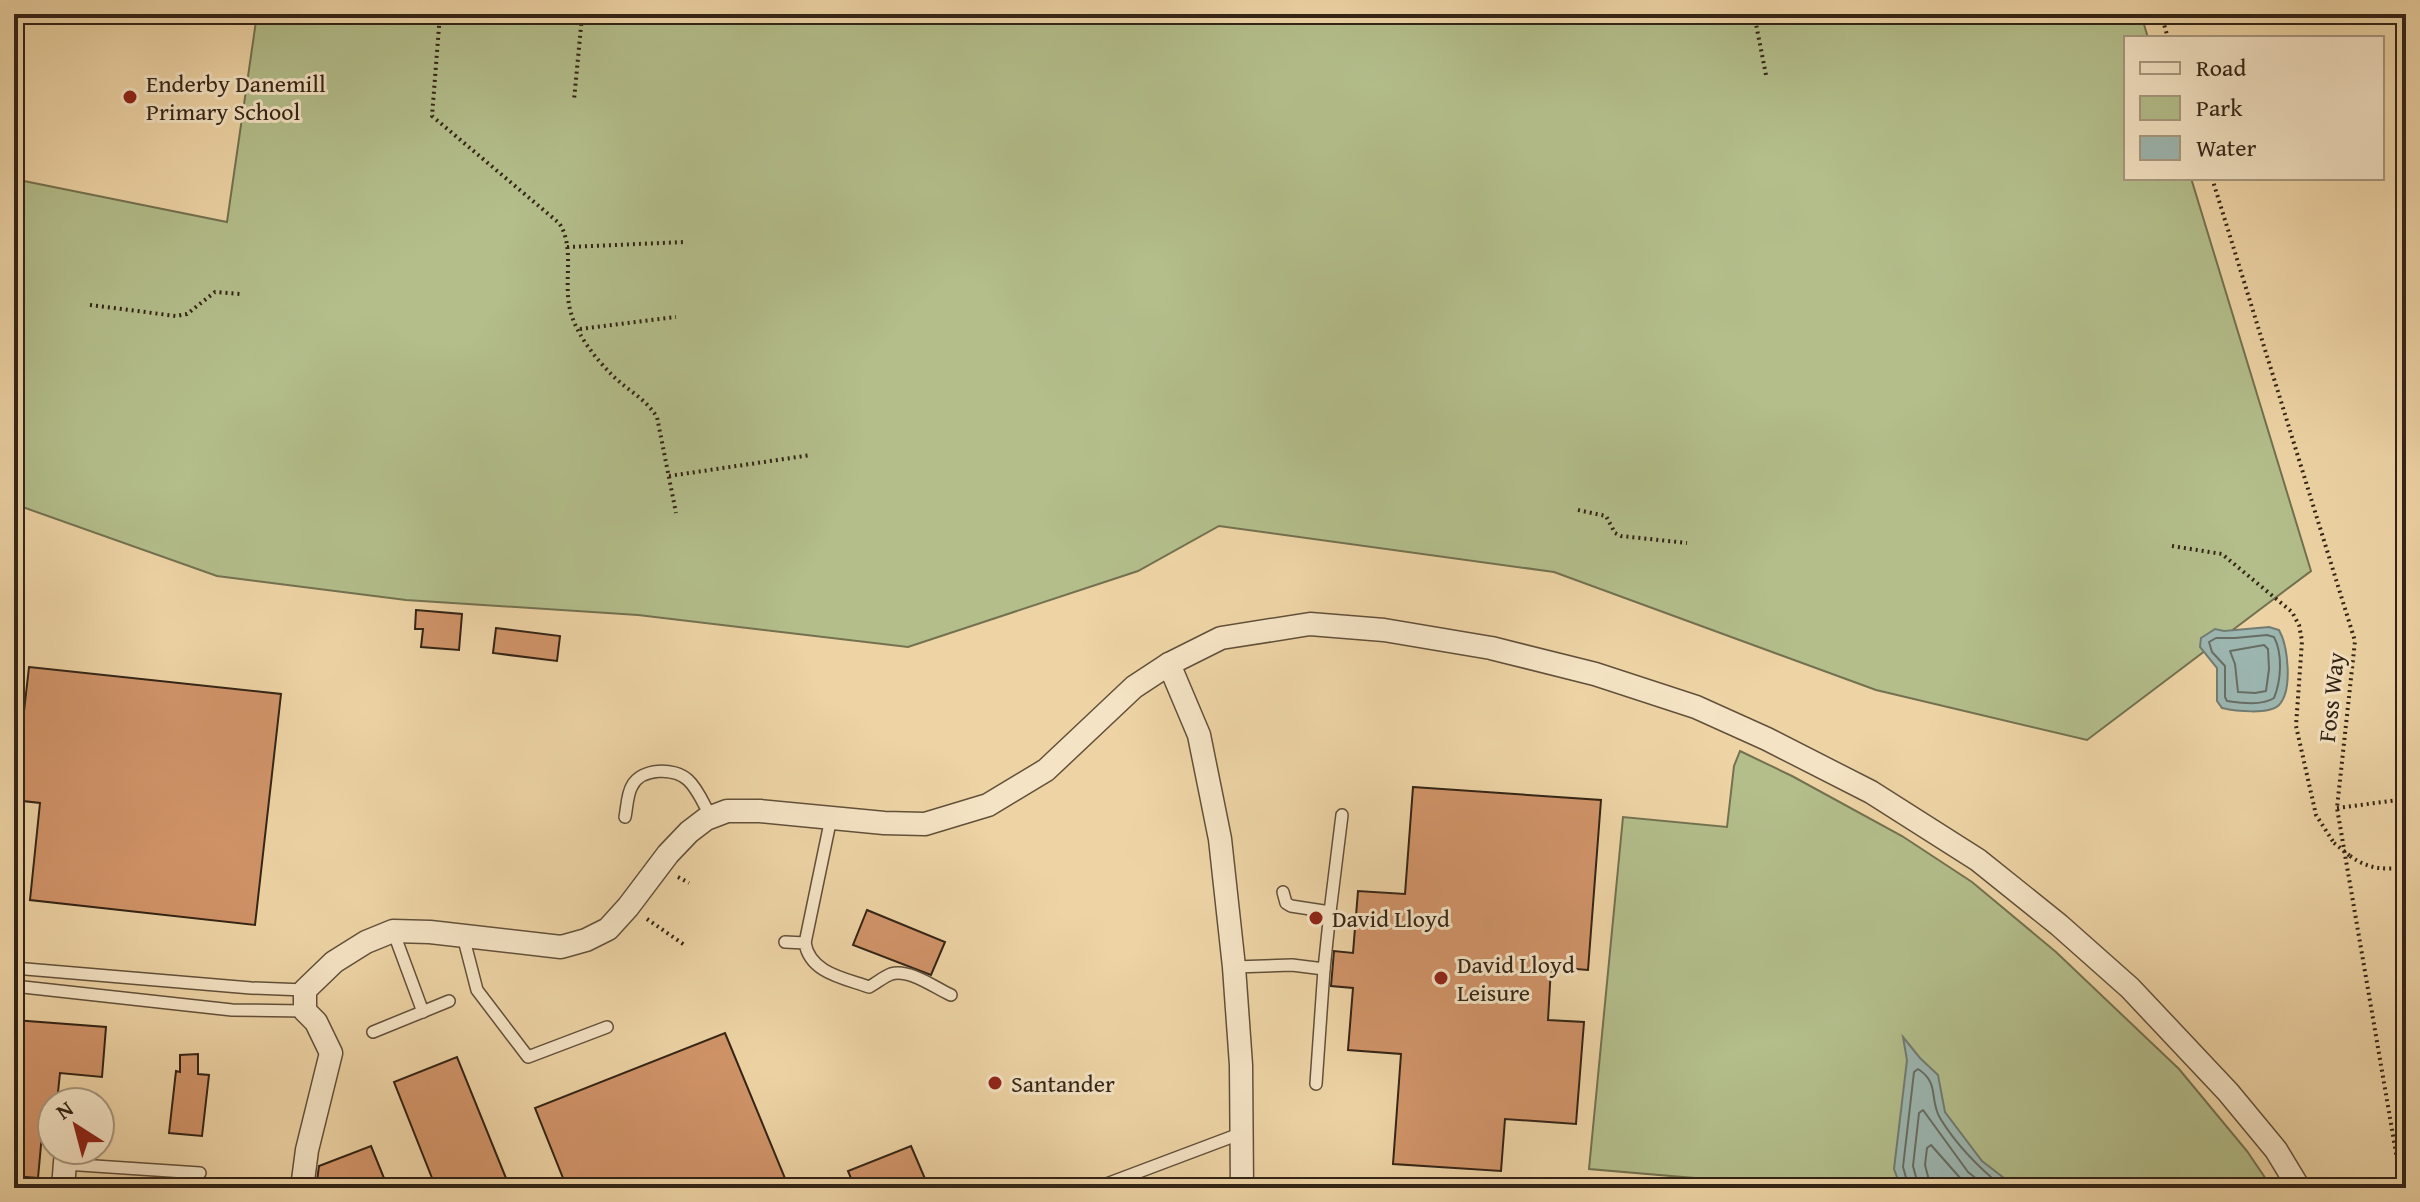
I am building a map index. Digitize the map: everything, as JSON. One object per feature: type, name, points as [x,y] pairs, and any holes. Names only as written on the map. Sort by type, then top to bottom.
[{"type":"street","points":[[302,1188],[307,1150],[331,1053],[305,1001],[334,962],[366,942],[393,931],[430,932],[561,947],[586,940],[608,929],[689,832],[711,817],[727,811],[925,824],[988,805],[1046,770],[1134,687],[1169,664],[1221,638],[1310,624],[1384,630],[1491,648],[1595,674],[1696,707],[1871,792],[1978,860],[2059,925],[2130,988],[2228,1092],[2276,1150],[2299,1188]]},
{"type":"street","points":[[1169,664],[1199,735],[1220,839],[1241,1065],[1242,1188]]},
{"type":"street","points":[[63,1188],[64,1166]]},
{"type":"lane","points":[[625,817],[632,786],[642,776],[653,772],[675,772],[687,779],[711,817]]},
{"type":"lane","points":[[1316,1084],[1324,969],[1342,815]]},
{"type":"lane","points":[[831,818],[805,943],[807,954],[816,966],[869,987],[896,973],[912,976],[951,995]]},
{"type":"lane","points":[[1283,892],[1286,903],[1291,906],[1330,912]]},
{"type":"lane","points":[[393,931],[423,1012]]},
{"type":"lane","points":[[463,936],[477,990],[528,1057],[607,1027]]},
{"type":"lane","points":[[785,942],[805,943]]},
{"type":"lane","points":[[1234,967],[1292,965],[1324,969]]},
{"type":"lane","points":[[14,968],[251,988],[305,1001]]},
{"type":"lane","points":[[14,986],[232,1010],[305,1001]]},
{"type":"lane","points":[[373,1032],[449,1001]]},
{"type":"lane","points":[[1096,1188],[1243,1133]]},
{"type":"lane","points":[[116,1163],[200,1173]]},
{"type":"path","points":[[440,14],[432,116],[559,223],[567,234],[570,313],[594,354],[613,376],[649,405],[657,417],[676,513]]},
{"type":"path","points":[[560,14],[582,16],[574,100]]},
{"type":"path","points":[[1754,14],[1766,75]]},
{"type":"path","points":[[2161,14],[2167,36]]},
{"type":"path","name":"Foss Way","points":[[2213,180],[2355,641],[2337,808],[2402,1188]]},
{"type":"path","points":[[567,247],[685,242]]},
{"type":"path","points":[[90,305],[176,316],[187,314],[215,292],[240,294]]},
{"type":"path","points":[[579,329],[676,317]]},
{"type":"path","points":[[669,476],[811,455]]},
{"type":"path","points":[[1578,510],[1606,516],[1615,533],[1621,536],[1687,543]]},
{"type":"path","points":[[2172,546],[2222,554],[2292,612],[2302,641],[2296,726],[2316,815],[2334,843],[2364,866],[2406,868]]},
{"type":"path","points":[[2337,808],[2406,799]]},
{"type":"path","points":[[628,907],[686,946]]},
{"type":"green space","points":[[257,14],[2141,14],[2147,36],[2124,36],[2124,180],[2192,180],[2311,571],[2087,740],[1876,690],[1554,572],[1219,526],[1138,571],[908,647],[638,615],[406,600],[217,576],[14,504],[14,179],[227,222]]},
{"type":"green space","points":[[1740,751],[1902,836],[1972,882],[2056,952],[2179,1069],[2247,1151],[2272,1188],[1693,1188],[1694,1178],[1589,1169],[1623,817],[1727,827],[1734,766]]},
{"type":"water","points":[[2269,627],[2279,630],[2288,668],[2286,689],[2279,705],[2260,711],[2222,708],[2217,701],[2217,668],[2200,647],[2201,638],[2215,629]]},
{"type":"water","points":[[1903,1037],[1938,1075],[1945,1112],[1982,1161],[2017,1188],[1901,1188],[1894,1169],[1907,1060]]},
{"type":"building","points":[[416,610],[462,614],[459,650],[421,647],[423,629],[415,629]]},
{"type":"building","points":[[496,628],[560,636],[557,661],[493,653]]},
{"type":"building","points":[[29,667],[281,694],[255,925],[30,900],[40,803],[14,800]]},
{"type":"building","name":"David Lloyd Leisure","points":[[1413,787],[1601,800],[1588,970],[1551,967],[1548,1020],[1584,1022],[1576,1124],[1505,1119],[1501,1171],[1393,1164],[1401,1054],[1348,1050],[1353,988],[1331,986],[1334,951],[1353,953],[1358,891],[1405,894]]},
{"type":"building","points":[[867,910],[945,942],[931,975],[853,945]]},
{"type":"building","points":[[14,1020],[106,1027],[102,1077],[60,1073],[59,1086],[36,1086],[38,1178],[14,1176]]},
{"type":"building","points":[[725,1033],[789,1188],[567,1188],[535,1108]]},
{"type":"building","points":[[198,1054],[198,1074],[209,1075],[202,1136],[169,1133],[180,1055]]},
{"type":"building","points":[[457,1057],[510,1188],[436,1188],[394,1082]]},
{"type":"building","points":[[371,1146],[388,1188],[316,1188],[319,1166]]},
{"type":"building","points":[[911,1146],[929,1188],[855,1188],[848,1171]]},
{"type":"place","name":"Enderby Danemill Primary School","points":[[130,97]]},
{"type":"place","name":"David Lloyd","points":[[1316,918]]},
{"type":"place","name":"David Lloyd Leisure","points":[[1441,978]]},
{"type":"place","name":"Santander","points":[[995,1083]]}]
